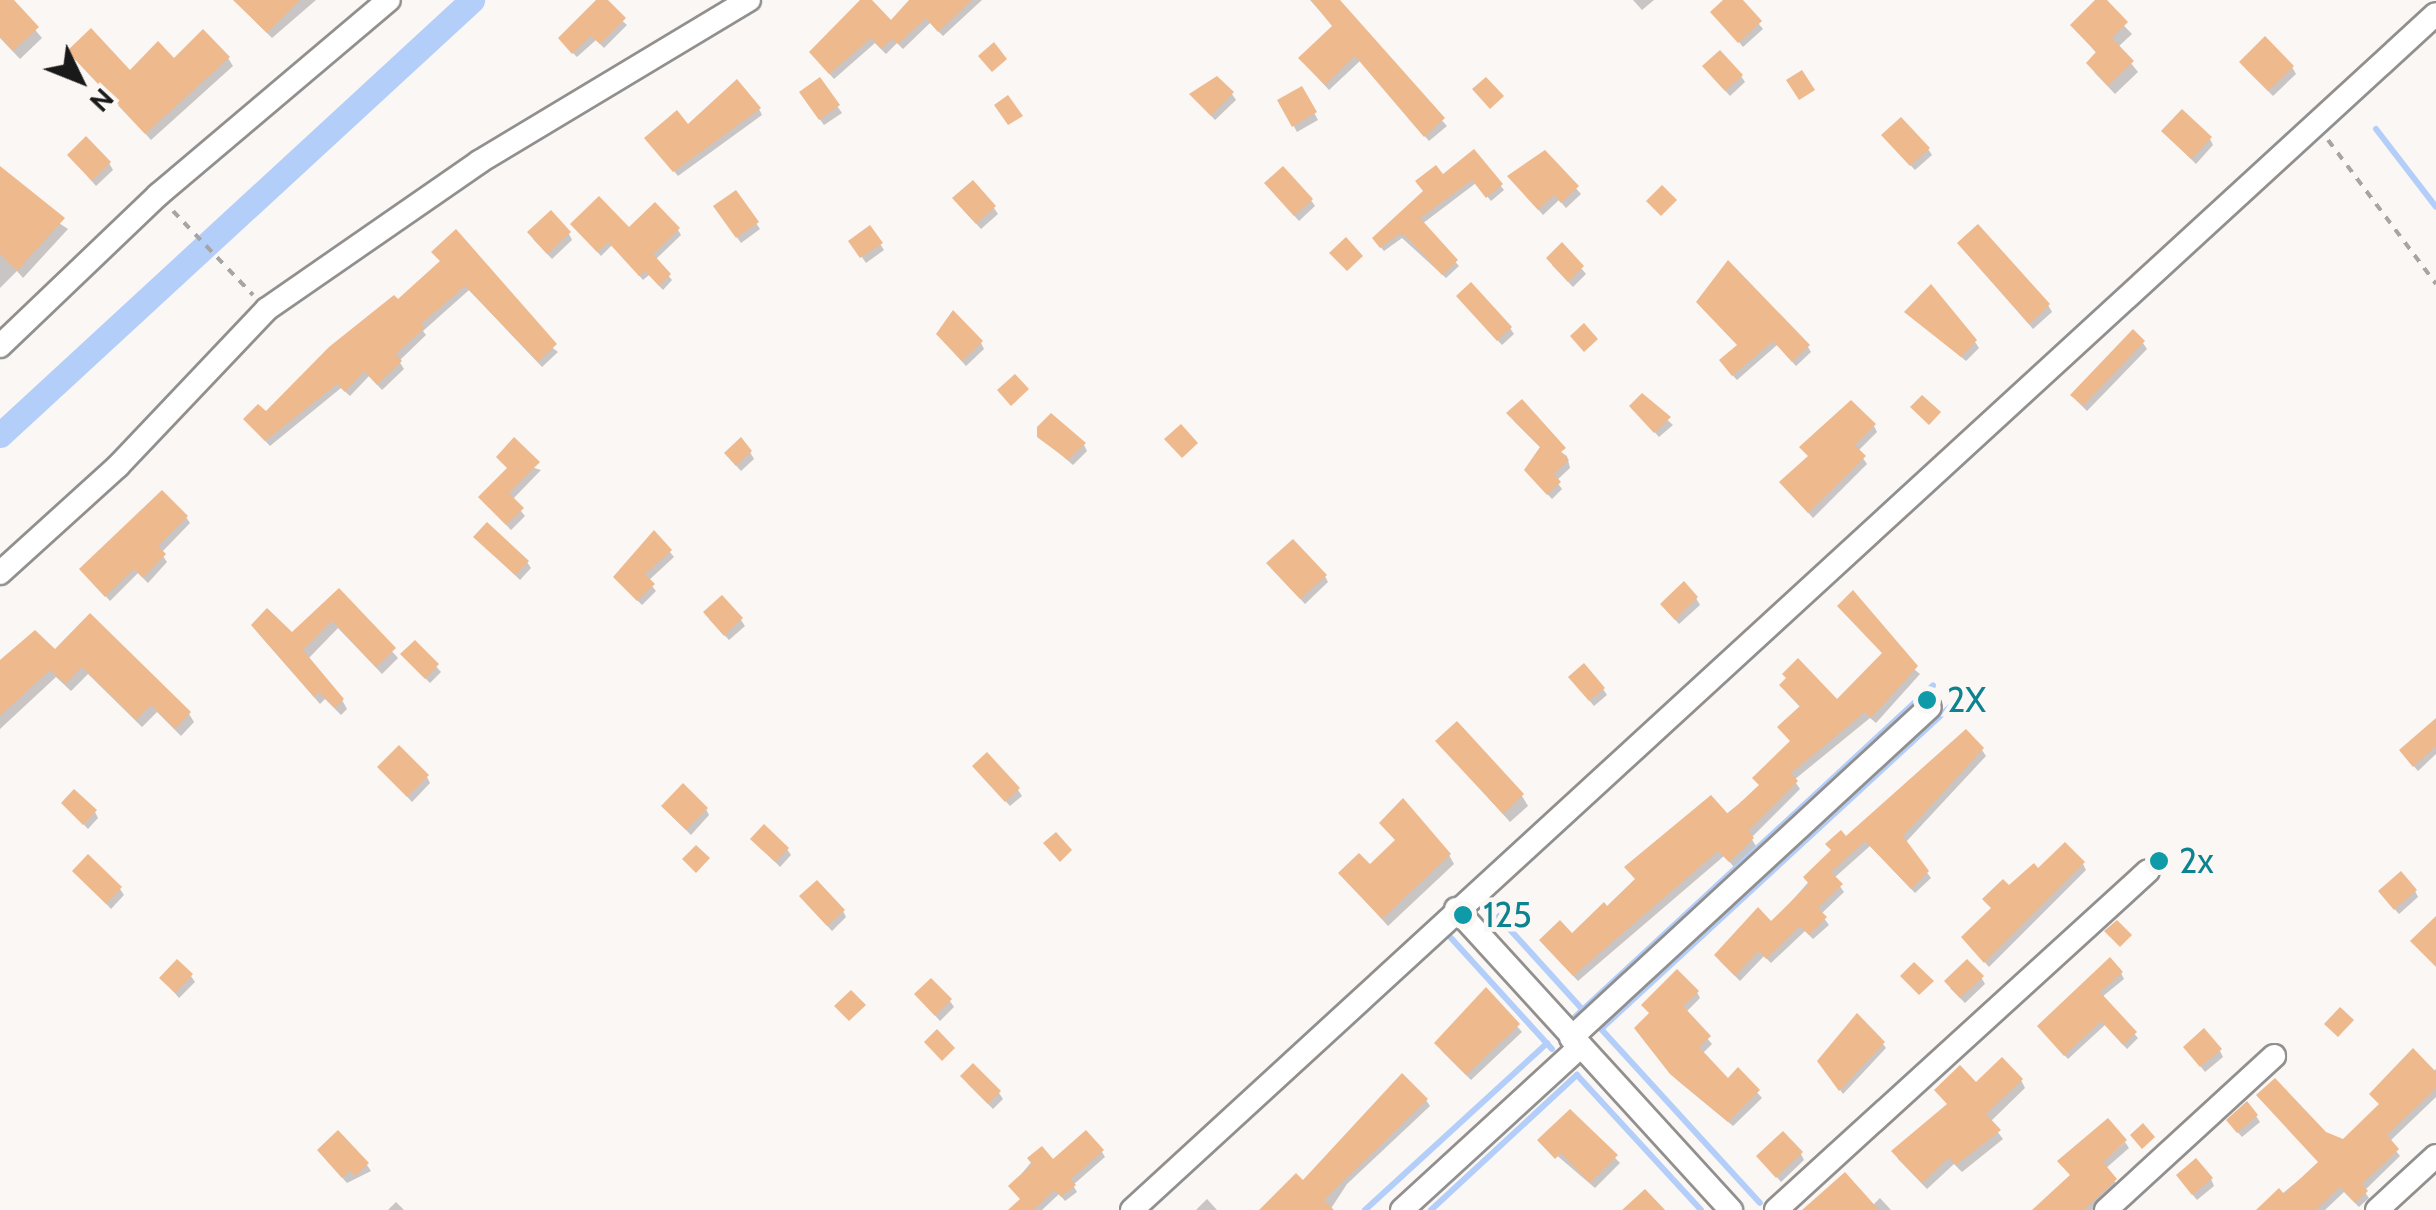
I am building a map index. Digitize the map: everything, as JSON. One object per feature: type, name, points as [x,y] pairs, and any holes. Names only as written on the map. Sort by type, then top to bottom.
[{"type":"street","points":[[0,346],[158,195],[388,0]]},
{"type":"street","points":[[0,573],[118,466],[267,309],[479,162],[749,0]]},
{"type":"street","points":[[1132,1210],[2314,121],[2436,14]]},
{"type":"street","points":[[1402,1210],[1930,707]]},
{"type":"street","points":[[1776,1210],[2148,871]]},
{"type":"street","points":[[1456,909],[1731,1210]]},
{"type":"street","points":[[2106,1210],[2274,1056]]},
{"type":"street","points":[[2377,1210],[2436,1156]]},
{"type":"path","points":[[2314,121],[2436,284]]},
{"type":"path","points":[[176,214],[267,309]]},
{"type":"building","points":[[0,0],[14,0],[39,27],[13,51],[0,37]]},
{"type":"building","points":[[233,0],[300,0],[267,33]]},
{"type":"building","points":[[596,0],[608,0],[626,18],[600,44],[591,36],[572,54],[558,38]]},
{"type":"building","points":[[860,0],[872,0],[891,20],[909,0],[972,0],[938,32],[926,18],[898,44],[892,39],[881,49],[871,38],[829,74],[809,52]]},
{"type":"building","points":[[1311,0],[1340,0],[1445,118],[1424,137],[1355,56],[1325,85],[1298,58],[1332,26]]},
{"type":"building","points":[[1723,0],[1743,0],[1762,21],[1738,43],[1710,12]]},
{"type":"building","points":[[2095,0],[2107,0],[2128,22],[2112,38],[2134,61],[2108,86],[2086,63],[2096,52],[2070,25]]},
{"type":"building","points":[[91,28],[130,70],[158,41],[174,58],[203,29],[230,57],[145,134],[67,51]]},
{"type":"building","points":[[2265,36],[2294,66],[2268,91],[2239,62]]},
{"type":"building","points":[[994,42],[1007,59],[992,72],[978,56]]},
{"type":"building","points":[[1720,50],[1743,75],[1725,91],[1702,66]]},
{"type":"building","points":[[1802,70],[1815,90],[1799,100],[1786,80]]},
{"type":"building","points":[[1217,76],[1234,92],[1211,116],[1189,94]]},
{"type":"building","points":[[820,77],[840,105],[819,120],[799,92]]},
{"type":"building","points":[[1486,77],[1504,96],[1490,109],[1472,89]]},
{"type":"building","points":[[737,79],[761,108],[673,172],[644,138],[677,110],[688,124]]},
{"type":"building","points":[[1302,86],[1317,112],[1292,127],[1277,100]]},
{"type":"building","points":[[1008,95],[1023,116],[1008,125],[994,105]]},
{"type":"building","points":[[2182,109],[2212,137],[2191,159],[2161,131]]},
{"type":"building","points":[[1901,117],[1930,148],[1910,166],[1881,135]]},
{"type":"building","points":[[86,136],[111,162],[92,181],[67,155]]},
{"type":"building","points":[[1474,149],[1503,184],[1486,198],[1472,180],[1420,218],[1458,260],[1442,275],[1407,237],[1399,234],[1380,248],[1372,238],[1423,191],[1415,181],[1436,165],[1443,174]]},
{"type":"building","points":[[1545,150],[1579,186],[1561,203],[1554,195],[1538,210],[1507,176]]},
{"type":"building","points":[[0,166],[65,218],[17,271],[0,254]]},
{"type":"building","points":[[1283,166],[1313,199],[1294,216],[1264,183]]},
{"type":"building","points":[[973,180],[996,206],[976,224],[952,198]]},
{"type":"building","points":[[1662,185],[1677,200],[1661,216],[1646,201]]},
{"type":"building","points":[[736,190],[759,222],[736,238],[713,206]]},
{"type":"building","points":[[599,196],[629,227],[655,202],[680,228],[653,254],[671,274],[659,286],[645,271],[639,276],[608,242],[597,252],[570,224]]},
{"type":"building","points":[[551,210],[571,232],[547,254],[527,232]]},
{"type":"building","points":[[1978,224],[2050,304],[2029,324],[1957,243]]},
{"type":"building","points":[[870,225],[883,243],[860,258],[848,241]]},
{"type":"building","points":[[456,229],[557,344],[538,362],[465,286],[421,324],[424,328],[396,354],[402,361],[377,385],[364,371],[345,392],[337,384],[265,441],[243,419],[258,404],[266,411],[329,347],[394,295],[398,299],[440,261],[431,252]]},
{"type":"building","points":[[1346,237],[1363,256],[1347,271],[1329,253]]},
{"type":"building","points":[[1562,242],[1584,266],[1568,282],[1546,258]]},
{"type":"building","points":[[1728,260],[1810,345],[1792,362],[1773,341],[1732,376],[1719,360],[1737,345],[1696,302]]},
{"type":"building","points":[[1471,282],[1512,327],[1497,341],[1456,296]]},
{"type":"building","points":[[1931,284],[1977,340],[1961,357],[1904,312]]},
{"type":"building","points":[[953,310],[983,341],[962,361],[936,334]]},
{"type":"building","points":[[1584,323],[1598,339],[1584,352],[1570,336]]},
{"type":"building","points":[[2133,329],[2145,341],[2083,406],[2070,395]]},
{"type":"building","points":[[1015,374],[1029,389],[1011,406],[997,390]]},
{"type":"building","points":[[1642,393],[1671,417],[1654,433],[1629,406]]},
{"type":"building","points":[[1922,395],[1941,412],[1929,425],[1910,407]]},
{"type":"building","points":[[1522,399],[1566,448],[1561,452],[1569,460],[1554,474],[1561,482],[1547,495],[1524,470],[1540,447],[1506,413]]},
{"type":"building","points":[[1851,400],[1876,424],[1855,445],[1866,456],[1808,513],[1779,482],[1808,456],[1799,447]]},
{"type":"building","points":[[1051,413],[1086,443],[1068,460],[1037,437],[1037,427]]},
{"type":"building","points":[[1181,424],[1198,443],[1182,458],[1164,439]]},
{"type":"building","points":[[514,437],[540,462],[509,493],[524,508],[506,525],[478,497],[507,468],[496,457]]},
{"type":"building","points":[[741,437],[752,451],[736,466],[724,453]]},
{"type":"building","points":[[162,490],[188,516],[158,546],[166,554],[143,578],[134,569],[105,597],[79,569]]},
{"type":"building","points":[[487,522],[529,561],[515,575],[473,537]]},
{"type":"building","points":[[654,530],[672,550],[645,574],[655,584],[637,601],[613,577]]},
{"type":"building","points":[[1293,539],[1327,575],[1300,599],[1266,563]]},
{"type":"building","points":[[1684,581],[1698,597],[1675,620],[1660,604]]},
{"type":"building","points":[[339,588],[396,648],[376,667],[332,621],[303,650],[344,699],[335,708],[319,692],[314,697],[251,625],[267,608],[292,632]]},
{"type":"building","points":[[1853,590],[1918,666],[1871,718],[1865,712],[1791,773],[1798,781],[1748,831],[1754,838],[1729,862],[1718,851],[1573,976],[1539,940],[1560,920],[1572,933],[1604,902],[1607,906],[1635,879],[1624,867],[1711,795],[1728,814],[1759,785],[1752,778],[1790,741],[1777,727],[1800,706],[1779,685],[1786,678],[1782,674],[1798,658],[1837,699],[1882,653],[1837,606]]},
{"type":"building","points":[[722,595],[743,618],[724,636],[703,612]]},
{"type":"building","points":[[90,613],[191,712],[175,729],[151,705],[136,720],[82,667],[65,684],[50,670],[0,716],[0,660],[35,630],[55,649]]},
{"type":"building","points":[[415,640],[439,664],[425,679],[400,654]]},
{"type":"building","points":[[1584,663],[1605,688],[1589,701],[1568,677]]},
{"type":"building","points":[[2436,718],[2436,746],[2413,767],[2399,750]]},
{"type":"building","points":[[1457,721],[1524,794],[1503,814],[1435,741]]},
{"type":"building","points":[[1966,729],[1984,748],[1903,836],[1929,871],[1911,889],[1865,841],[1831,872],[1843,884],[1818,908],[1827,917],[1809,935],[1800,926],[1766,959],[1759,951],[1735,976],[1714,955],[1758,907],[1771,921],[1809,884],[1803,877],[1831,850],[1825,844],[1841,830],[1846,836]]},
{"type":"building","points":[[399,745],[429,775],[407,797],[377,767]]},
{"type":"building","points":[[987,752],[1020,788],[1005,802],[972,766]]},
{"type":"building","points":[[683,783],[708,808],[686,830],[661,806]]},
{"type":"building","points":[[74,789],[97,810],[83,825],[61,803]]},
{"type":"building","points":[[1403,798],[1451,854],[1382,919],[1338,873],[1359,853],[1370,864],[1395,840],[1379,823]]},
{"type":"building","points":[[764,824],[789,848],[775,862],[750,839]]},
{"type":"building","points":[[1056,832],[1072,850],[1060,862],[1043,843]]},
{"type":"building","points":[[2065,842],[2085,862],[1984,963],[1961,937],[1991,908],[1982,899],[2003,879],[2009,885],[2034,863],[2038,868]]},
{"type":"building","points":[[696,845],[710,858],[696,873],[682,859]]},
{"type":"building","points":[[88,854],[122,887],[106,904],[72,871]]},
{"type":"building","points":[[2401,871],[2417,890],[2394,910],[2378,891]]},
{"type":"building","points":[[817,880],[845,910],[827,926],[799,896]]},
{"type":"building","points":[[2436,916],[2436,967],[2410,941]]},
{"type":"building","points":[[2117,920],[2132,935],[2120,947],[2104,931]]},
{"type":"building","points":[[2110,957],[2123,972],[2100,992],[2137,1032],[2123,1045],[2101,1021],[2064,1056],[2037,1026]]},
{"type":"building","points":[[177,959],[193,974],[175,993],[159,978]]},
{"type":"building","points":[[1967,959],[1984,976],[1960,998],[1944,981]]},
{"type":"building","points":[[1914,962],[1934,981],[1919,995],[1900,976]]},
{"type":"building","points":[[1677,969],[1699,991],[1683,1006],[1711,1036],[1699,1047],[1728,1078],[1738,1067],[1760,1090],[1728,1122],[1670,1074],[1634,1028],[1649,1013],[1641,1005]]},
{"type":"building","points":[[931,978],[952,999],[935,1016],[914,994]]},
{"type":"building","points":[[1486,987],[1520,1024],[1466,1075],[1434,1043]]},
{"type":"building","points":[[851,990],[866,1005],[849,1021],[834,1006]]},
{"type":"building","points":[[2340,1007],[2354,1020],[2338,1037],[2324,1024]]},
{"type":"building","points":[[1857,1013],[1885,1042],[1839,1091],[1817,1061]]},
{"type":"building","points":[[2204,1028],[2222,1049],[2200,1067],[2183,1047]]},
{"type":"building","points":[[937,1029],[955,1048],[942,1061],[924,1042]]},
{"type":"building","points":[[2413,1048],[2436,1072],[2436,1088],[2387,1135],[2399,1149],[2362,1184],[2368,1191],[2355,1203],[2340,1187],[2316,1210],[2256,1210],[2279,1188],[2284,1194],[2318,1162],[2256,1095],[2275,1078],[2326,1132],[2343,1139],[2379,1104],[2369,1094]]},
{"type":"building","points":[[2002,1057],[2023,1079],[1986,1114],[2001,1130],[1956,1165],[1948,1158],[1922,1183],[1891,1151],[1947,1104],[1934,1090],[1960,1065],[1976,1082]]},
{"type":"building","points":[[973,1063],[1001,1091],[988,1104],[960,1076]]},
{"type":"building","points":[[1402,1073],[1428,1099],[1324,1200],[1334,1210],[1259,1210],[1296,1173],[1303,1180]]},
{"type":"building","points":[[2247,1101],[2258,1115],[2237,1133],[2226,1120]]},
{"type":"building","points":[[1570,1109],[1618,1155],[1590,1183],[1561,1153],[1555,1159],[1537,1140]]},
{"type":"building","points":[[2108,1118],[2127,1140],[2103,1162],[2117,1179],[2084,1210],[2032,1210],[2070,1175],[2057,1161]]},
{"type":"building","points":[[2143,1123],[2155,1137],[2142,1149],[2130,1135]]},
{"type":"building","points":[[338,1130],[369,1163],[355,1176],[350,1171],[342,1178],[317,1150]]},
{"type":"building","points":[[1086,1130],[1104,1150],[1071,1179],[1076,1185],[1061,1197],[1055,1190],[1033,1210],[1008,1210],[1020,1199],[1008,1186],[1032,1164],[1027,1158],[1042,1146],[1053,1159]]},
{"type":"building","points":[[1783,1131],[1803,1152],[1776,1178],[1756,1156]]},
{"type":"building","points":[[2196,1158],[2213,1178],[2192,1195],[2176,1175]]},
{"type":"building","points":[[1845,1172],[1879,1210],[1802,1210]]},
{"type":"building","points":[[1645,1189],[1665,1210],[1622,1210]]},
{"type":"waterway","points":[[0,435],[472,0]]},
{"type":"waterway","points":[[2376,129],[2436,207]]},
{"type":"waterway","points":[[1575,1017],[1933,685]]},
{"type":"waterway","points":[[1601,1029],[1954,703]]},
{"type":"waterway","points":[[1494,912],[1582,1009]]},
{"type":"waterway","points":[[1451,938],[1552,1049]]},
{"type":"waterway","points":[[1602,1030],[1760,1203]]},
{"type":"waterway","points":[[1365,1210],[1547,1043]]},
{"type":"waterway","points":[[1577,1075],[1701,1210]]},
{"type":"waterway","points":[[1431,1210],[1577,1075]]},
{"type":"place","name":"2X","points":[[1927,700]]},
{"type":"place","name":"2x","points":[[2159,861]]},
{"type":"place","name":"125","points":[[1463,915]]}]
